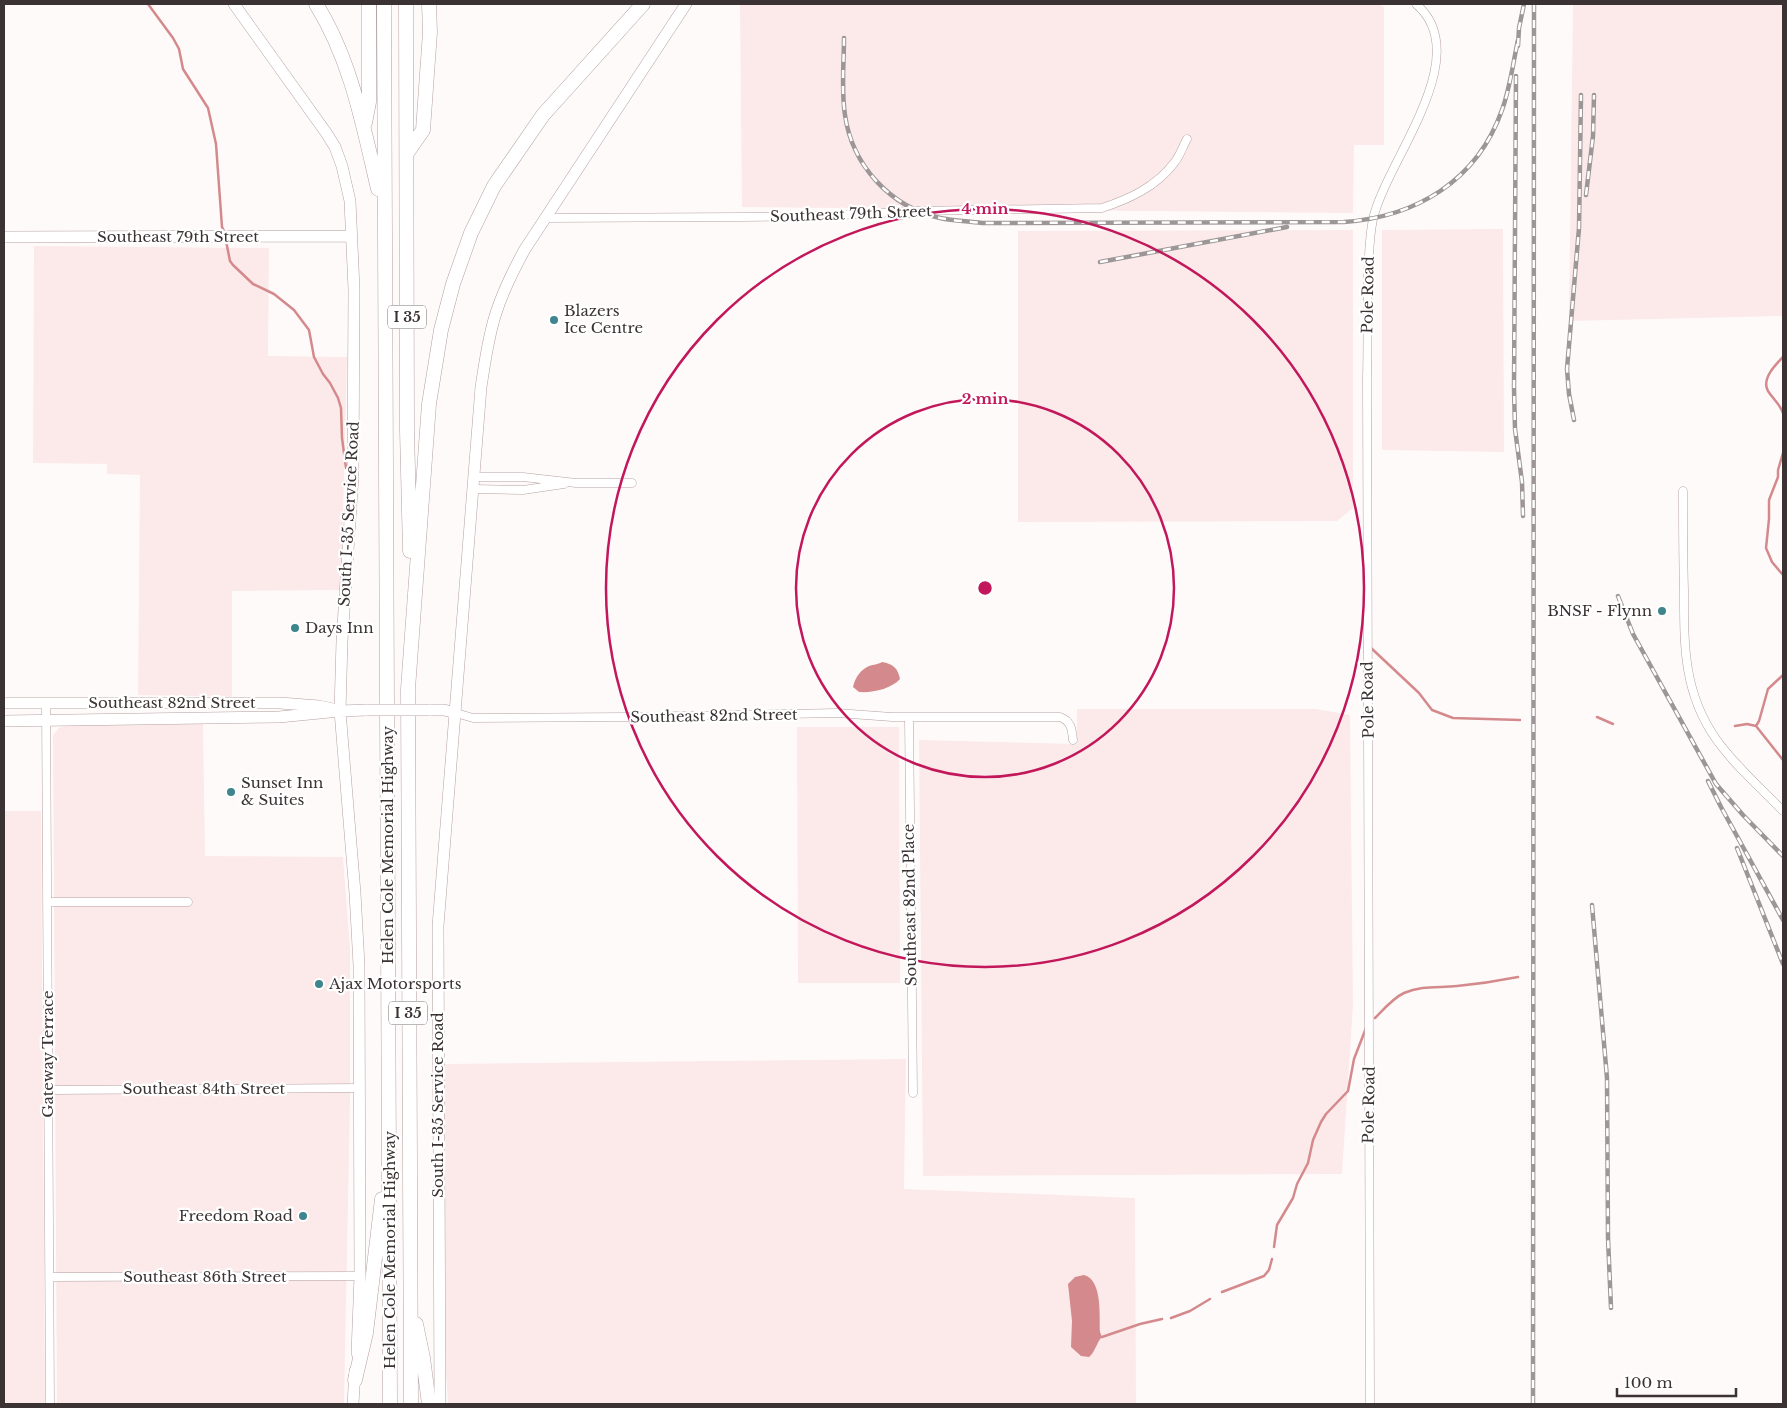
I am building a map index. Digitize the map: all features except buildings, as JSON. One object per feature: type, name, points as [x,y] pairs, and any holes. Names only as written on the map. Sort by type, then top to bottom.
[{"type":"highway","points":[[316,4],[340,50],[357,100],[384,214]]},
{"type":"highway","points":[[364,129],[369,102],[370,4]]},
{"type":"highway","name":"I 35","points":[[384,4],[384,214]]},
{"type":"highway","name":"I 35","points":[[406,4],[407,430],[412,629]]},
{"type":"highway","points":[[407,153],[423,130],[430,32],[429,4]]},
{"type":"highway","points":[[412,629],[429,404],[441,330],[453,284],[470,233],[494,186],[543,115],[643,4]]},
{"type":"highway","name":"Helen Cole Memorial Highway","points":[[384,214],[387,435],[390,1404]]},
{"type":"highway","name":"Helen Cole Memorial Highway","points":[[411,1404],[408,689],[412,629]]},
{"type":"highway","points":[[355,1380],[366,1334],[389,1136]]},
{"type":"highway","points":[[410,1294],[423,1358],[429,1404]]},
{"type":"street","name":"South I-35 Service Road","points":[[234,4],[335,147],[347,183],[350,201],[354,289],[353,475],[342,641],[340,711],[358,933],[360,1276],[353,1404]]},
{"type":"street","name":"South I-35 Service Road","points":[[440,1404],[438,936],[481,387],[495,314],[510,277],[525,249],[686,4]]},
{"type":"street","name":"Pole Road","points":[[1370,1404],[1367,378],[1369,252],[1373,219],[1378,202],[1424,106],[1435,67],[1437,42],[1435,32],[1424,12],[1416,4]]},
{"type":"street","name":"Southeast 79th Street","points":[[545,218],[822,216],[917,211],[1102,208],[1125,200],[1146,189],[1175,162],[1187,138]]},
{"type":"street","name":"Southeast 79th Street","points":[[4,237],[352,236]]},
{"type":"street","points":[[474,477],[523,477],[576,483],[632,483]]},
{"type":"street","points":[[474,490],[522,490],[576,483]]},
{"type":"street","points":[[1683,491],[1684,634],[1689,679],[1700,712],[1716,738],[1738,766],[1783,812]]},
{"type":"street","name":"Southeast 82nd Street","points":[[4,703],[280,703],[318,706],[340,711]]},
{"type":"street","name":"Gateway Terrace","points":[[46,703],[50,1404]]},
{"type":"street","name":"Southeast 82nd Street","points":[[4,722],[279,717],[367,710],[444,710],[473,718],[837,714],[909,717],[1060,717],[1067,720],[1071,725],[1073,740]]},
{"type":"street","name":"Southeast 82nd Place","points":[[909,717],[913,1093]]},
{"type":"street","points":[[47,902],[188,902]]},
{"type":"street","name":"Southeast 84th Street","points":[[48,1090],[360,1088]]},
{"type":"street","name":"Southeast 86th Street","points":[[50,1277],[360,1276]]},
{"type":"shaded area","points":[[740,4],[1378,4],[1384,7],[1384,145],[1354,145],[1353,213],[742,207]]},
{"type":"shaded area","points":[[1573,4],[1783,4],[1783,316],[1569,321]]},
{"type":"shaded area","points":[[1503,229],[1504,452],[1382,450],[1382,230]]},
{"type":"shaded area","points":[[1353,230],[1353,508],[1337,521],[1018,522],[1018,231]]},
{"type":"shaded area","points":[[34,246],[269,248],[268,356],[347,357],[341,590],[232,591],[232,697],[138,695],[140,475],[107,474],[107,464],[33,463]]},
{"type":"shaded area","points":[[882,662],[892,665],[898,672],[900,679],[887,688],[870,692],[859,692],[853,687],[857,677],[863,670]]},
{"type":"shaded area","points":[[1077,709],[1316,709],[1350,715],[1353,1005],[1342,1174],[923,1176],[919,740],[1077,744]]},
{"type":"shaded area","points":[[203,724],[205,856],[343,857],[350,948],[350,1103],[344,1404],[57,1404],[53,735],[59,728],[68,725]]},
{"type":"shaded area","points":[[797,727],[899,727],[900,983],[798,983]]},
{"type":"shaded area","points":[[4,811],[41,811],[45,1404],[4,1404]]},
{"type":"shaded area","points":[[906,1059],[904,1189],[1135,1198],[1136,1404],[448,1404],[446,1373],[444,1064]]},
{"type":"shaded area","points":[[1084,1275],[1090,1278],[1097,1291],[1102,1337],[1089,1357],[1081,1356],[1071,1347],[1072,1321],[1068,1284],[1075,1277]]},
{"type":"waterway","points":[[148,4],[173,38],[179,49],[183,69],[208,108],[216,144],[222,227],[225,233]]},
{"type":"waterway","points":[[226,241],[230,261],[233,265],[253,284],[274,294],[294,310],[309,330],[314,357],[338,398],[341,408],[346,468]]},
{"type":"waterway","points":[[1783,357],[1770,372],[1766,382],[1768,391],[1783,413]]},
{"type":"waterway","points":[[1783,453],[1778,477],[1769,500],[1766,548],[1772,562],[1783,575]]},
{"type":"waterway","points":[[1370,647],[1419,693],[1432,710],[1453,718],[1520,720]]},
{"type":"waterway","points":[[1756,726],[1768,689],[1783,675]]},
{"type":"waterway","points":[[1597,717],[1613,724]]},
{"type":"waterway","points":[[1735,726],[1747,724],[1756,726],[1783,760]]},
{"type":"waterway","points":[[1375,1018],[1388,1004],[1411,990],[1450,987],[1518,977]]},
{"type":"waterway","points":[[1274,1247],[1277,1225],[1293,1198],[1297,1184],[1308,1163],[1313,1140],[1321,1122],[1348,1091],[1354,1059],[1366,1028]]},
{"type":"waterway","points":[[1222,1292],[1264,1276],[1269,1270],[1272,1259]]},
{"type":"waterway","points":[[1171,1318],[1190,1311],[1210,1299]]},
{"type":"waterway","points":[[1102,1337],[1140,1324],[1162,1319]]},
{"type":"railway","points":[[1518,46],[1519,28],[1524,4]]},
{"type":"railway","points":[[1533,1404],[1534,4]]},
{"type":"railway","points":[[844,38],[843,86],[845,115],[849,133],[865,167],[890,194],[905,204],[940,218],[982,223],[1344,222],[1370,219],[1396,212],[1419,203],[1441,191],[1477,157],[1491,135],[1505,102],[1518,40]]},
{"type":"railway","points":[[1516,76],[1514,388],[1515,429],[1522,482],[1523,516]]},
{"type":"railway","points":[[1574,420],[1567,369],[1579,228],[1581,95]]},
{"type":"railway","points":[[1586,195],[1593,136],[1594,95]]},
{"type":"railway","points":[[1100,262],[1287,227]]},
{"type":"railway","points":[[1618,596],[1633,634],[1716,784],[1783,856]]},
{"type":"railway","points":[[1708,781],[1783,920]]},
{"type":"railway","points":[[1737,848],[1783,964]]},
{"type":"railway","points":[[1592,905],[1607,1078],[1608,1238],[1611,1308]]},
{"type":"place","name":"Blazers Ice Centre","points":[[554,320]]},
{"type":"place","name":"BNSF - Flynn","points":[[1662,611]]},
{"type":"place","name":"Days Inn","points":[[295,628]]},
{"type":"place","name":"Sunset Inn & Suites","points":[[231,792]]},
{"type":"place","name":"Ajax Motorsports","points":[[319,984]]},
{"type":"place","name":"Freedom Road","points":[[303,1216]]}]
